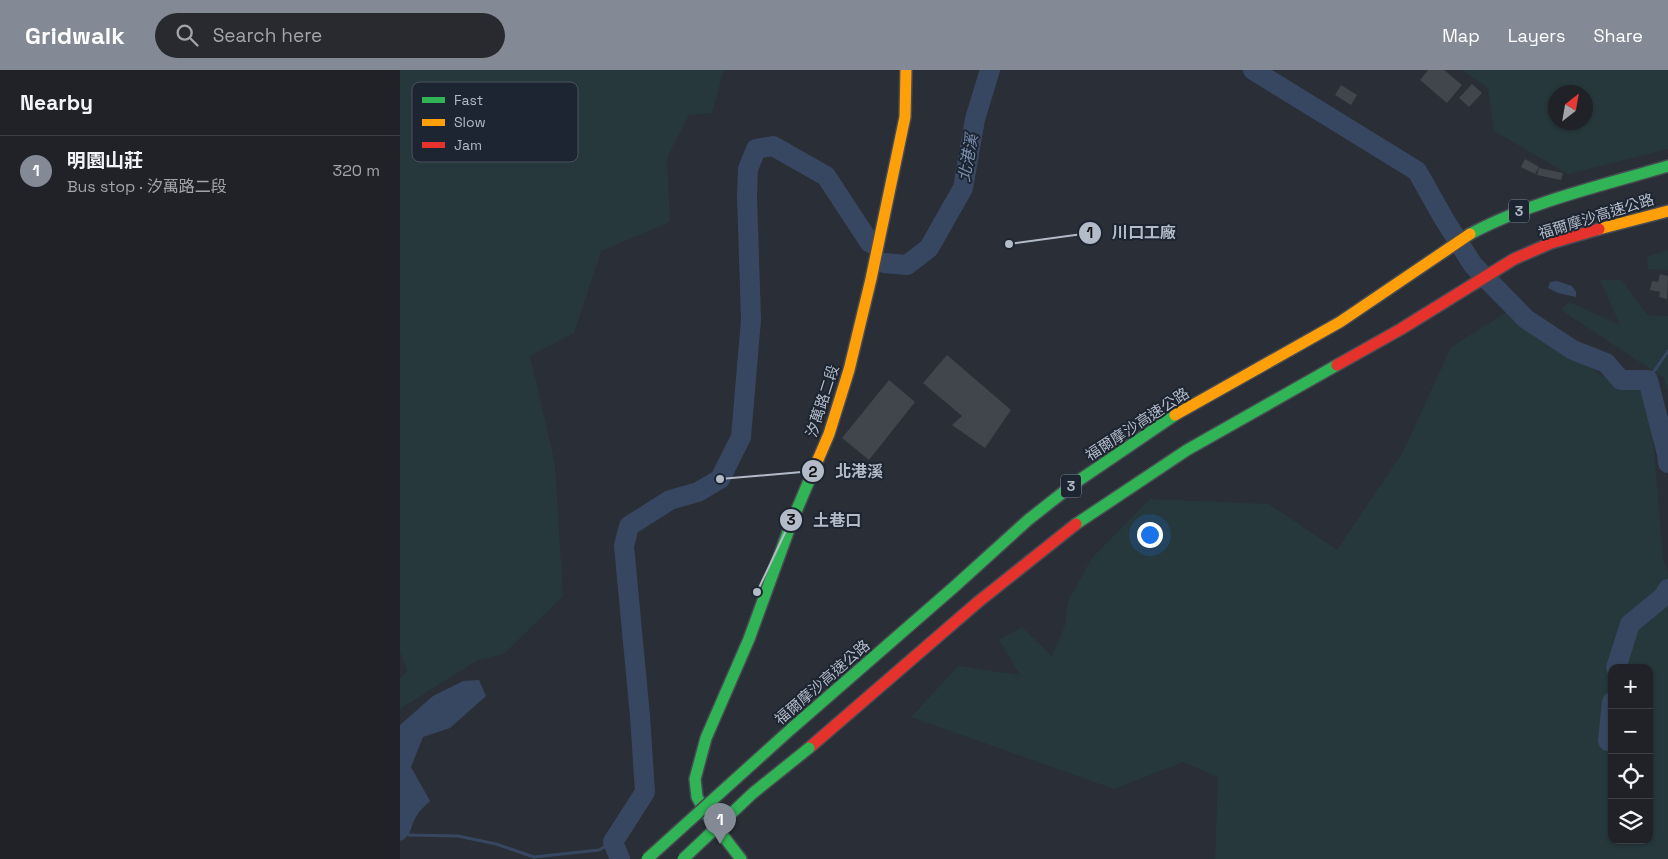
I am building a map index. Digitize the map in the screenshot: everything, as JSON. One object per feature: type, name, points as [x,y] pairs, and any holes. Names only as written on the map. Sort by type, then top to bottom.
[{"type":"main road","name":"汐萬路二段","points":[[741,859],[707,815],[697,797],[695,778],[706,738],[752,630],[792,521],[829,434],[849,370],[898,156],[905,116],[906,70]]},
{"type":"main road","name":"福爾摩沙高速公路","points":[[647,859],[1028,520],[1075,483],[1167,419],[1340,322],[1467,236],[1498,219],[1534,206],[1668,166]]},
{"type":"main road","name":"福爾摩沙高速公路","points":[[682,859],[753,793],[809,748],[978,602],[1086,516],[1187,450],[1401,329],[1514,259],[1551,243],[1668,210]]},
{"type":"shaded area","points":[[400,70],[724,70],[712,113],[689,115],[667,158],[670,222],[601,251],[574,333],[530,356],[555,464],[563,596],[504,654],[478,660],[400,709],[400,678],[407,671],[400,652]]},
{"type":"shaded area","points":[[1462,70],[1668,70],[1668,149],[1568,174],[1494,131],[1488,88]]},
{"type":"shaded area","points":[[1668,250],[1668,270],[1648,269],[1647,257]]},
{"type":"shaded area","points":[[1600,280],[1622,280],[1647,315],[1668,316],[1668,393],[1664,378],[1561,310],[1569,302],[1620,325]]},
{"type":"shaded area","points":[[1518,305],[1602,376],[1641,379],[1654,448],[1663,558],[1668,571],[1668,859],[1215,859],[1218,777],[1183,762],[1114,789],[911,717],[958,666],[1020,675],[999,640],[1022,627],[1052,656],[1065,625],[1068,601],[1092,558],[1150,499],[1269,504],[1337,550],[1403,452],[1451,347]]},
{"type":"water","points":[[1557,281],[1572,286],[1576,292],[1576,297],[1558,293],[1548,288],[1550,282]]},
{"type":"water","points":[[479,680],[486,696],[450,728],[423,737],[411,767],[430,801],[417,815],[407,837],[400,841],[400,725],[433,696],[463,681]]},
{"type":"building","points":[[1428,70],[1444,70],[1462,85],[1447,103],[1420,80]]},
{"type":"building","points":[[1472,84],[1482,93],[1469,107],[1459,98]]},
{"type":"building","points":[[1341,85],[1357,95],[1351,105],[1335,95]]},
{"type":"building","points":[[1525,159],[1539,167],[1535,174],[1521,167]]},
{"type":"building","points":[[1539,168],[1563,173],[1561,180],[1537,175]]},
{"type":"building","points":[[1660,274],[1668,276],[1667,299],[1659,297],[1660,292],[1650,290],[1652,281],[1658,282]]},
{"type":"building","points":[[947,355],[1011,410],[985,448],[952,425],[962,416],[923,383]]},
{"type":"building","points":[[889,380],[915,402],[869,460],[842,438]]},
{"type":"waterway","name":"北港溪","points":[[884,263],[907,265],[929,248],[963,188],[975,119],[990,70]]},
{"type":"waterway","points":[[1253,70],[1417,171],[1473,265],[1526,319],[1573,350],[1606,363],[1621,380],[1648,380],[1668,463]]},
{"type":"waterway","name":"北港溪","points":[[620,859],[613,842],[645,792],[624,546],[629,526],[670,500],[698,492],[720,479],[741,437],[751,320],[747,196],[748,169],[756,149],[773,146],[826,176],[870,243]]},
{"type":"waterway","points":[[1648,380],[1668,351]]},
{"type":"waterway","points":[[1617,664],[1630,624],[1663,597],[1668,589]]},
{"type":"waterway","points":[[409,835],[458,836],[496,844],[534,857],[599,850],[613,842]]},
{"type":"traffic: fast","points":[[1470,234],[1494,222],[1542,203],[1668,166]]},
{"type":"traffic: fast","points":[[1076,524],[1187,450],[1337,365]]},
{"type":"traffic: fast","points":[[791,729],[1028,520],[1075,483],[1175,415]]},
{"type":"traffic: fast","points":[[741,859],[707,815],[697,797],[695,779],[706,738],[749,639],[792,521],[814,469]]},
{"type":"traffic: fast","points":[[647,859],[791,729]]},
{"type":"traffic: fast","points":[[683,859],[753,793],[809,748]]},
{"type":"traffic: slow","points":[[814,469],[829,434],[849,370],[871,279],[905,117],[906,70]]},
{"type":"traffic: slow","points":[[1599,229],[1668,211]]},
{"type":"traffic: slow","points":[[1175,415],[1340,322],[1470,234]]},
{"type":"traffic: jam","points":[[1337,365],[1401,329],[1514,259],[1551,243],[1599,229]]},
{"type":"traffic: jam","points":[[809,748],[978,602],[1076,524]]},
{"type":"place","name":"川口工廠","points":[[1009,244]]},
{"type":"place","name":"北港溪","points":[[720,479]]},
{"type":"place","name":"土巷口","points":[[757,592]]},
{"type":"place","name":"明園山莊","points":[[720,844]]}]
